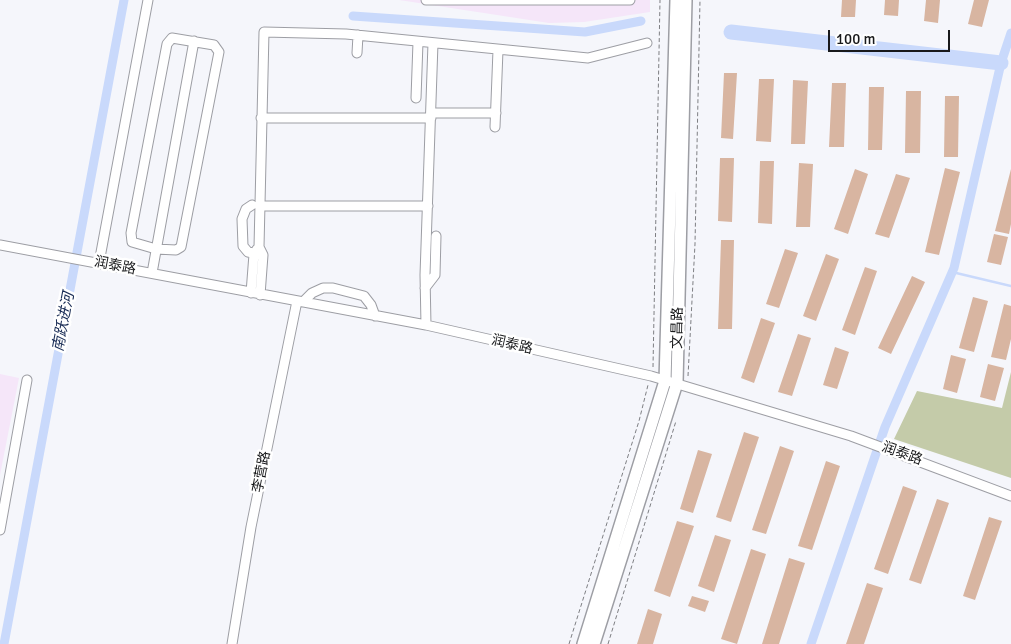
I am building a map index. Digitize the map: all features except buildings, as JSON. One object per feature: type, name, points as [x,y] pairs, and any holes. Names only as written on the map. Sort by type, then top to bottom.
[{"type":"main road","name":"文昌路","points":[[583,644],[671,382],[676,0]]},
{"type":"main road","name":"文昌路","points":[[594,644],[671,382],[686,0]]},
{"type":"street","points":[[99,263],[148,0]]},
{"type":"street","points":[[426,0],[630,0]]},
{"type":"street","points":[[256,294],[259,252],[256,205],[262,118],[264,32],[358,35],[588,58],[647,43]]},
{"type":"street","points":[[357,53],[358,35]]},
{"type":"street","points":[[172,38],[194,41],[214,45],[219,52],[181,247],[176,250],[156,249],[132,242],[131,233],[167,44],[172,38]]},
{"type":"street","points":[[152,273],[194,41]]},
{"type":"street","points":[[416,98],[418,42]]},
{"type":"street","points":[[426,325],[425,288],[433,44]]},
{"type":"street","points":[[495,127],[498,50]]},
{"type":"street","points":[[262,118],[431,116],[496,113]]},
{"type":"street","points":[[259,252],[243,246],[242,240],[242,219],[246,209],[256,205],[428,206]]},
{"type":"street","points":[[425,288],[435,275],[436,236]]},
{"type":"street","name":"润泰路","points":[[0,245],[426,325],[650,376],[851,436],[1011,496]]},
{"type":"street","points":[[300,302],[323,288],[333,288],[364,296],[372,305],[375,316]]},
{"type":"street","name":"李营路","points":[[232,644],[251,527],[300,302]]},
{"type":"street","points":[[0,530],[27,380]]},
{"type":"path","points":[[569,644],[639,421],[653,366],[660,0]]},
{"type":"shaded area","points":[[399,0],[650,0],[650,12],[584,22],[549,23]]},
{"type":"shaded area","points":[[0,374],[19,378],[0,475]]},
{"type":"green space","points":[[1011,372],[1011,478],[894,439],[917,391],[1002,408]]},
{"type":"waterway","name":"南跃进河","points":[[4,644],[124,0]]},
{"type":"waterway","points":[[353,16],[585,32],[641,21]]},
{"type":"waterway","points":[[731,32],[1001,63]]},
{"type":"waterway","points":[[811,644],[885,427],[954,268],[1001,63],[1011,33]]},
{"type":"waterway","points":[[952,272],[1011,286]]}]
